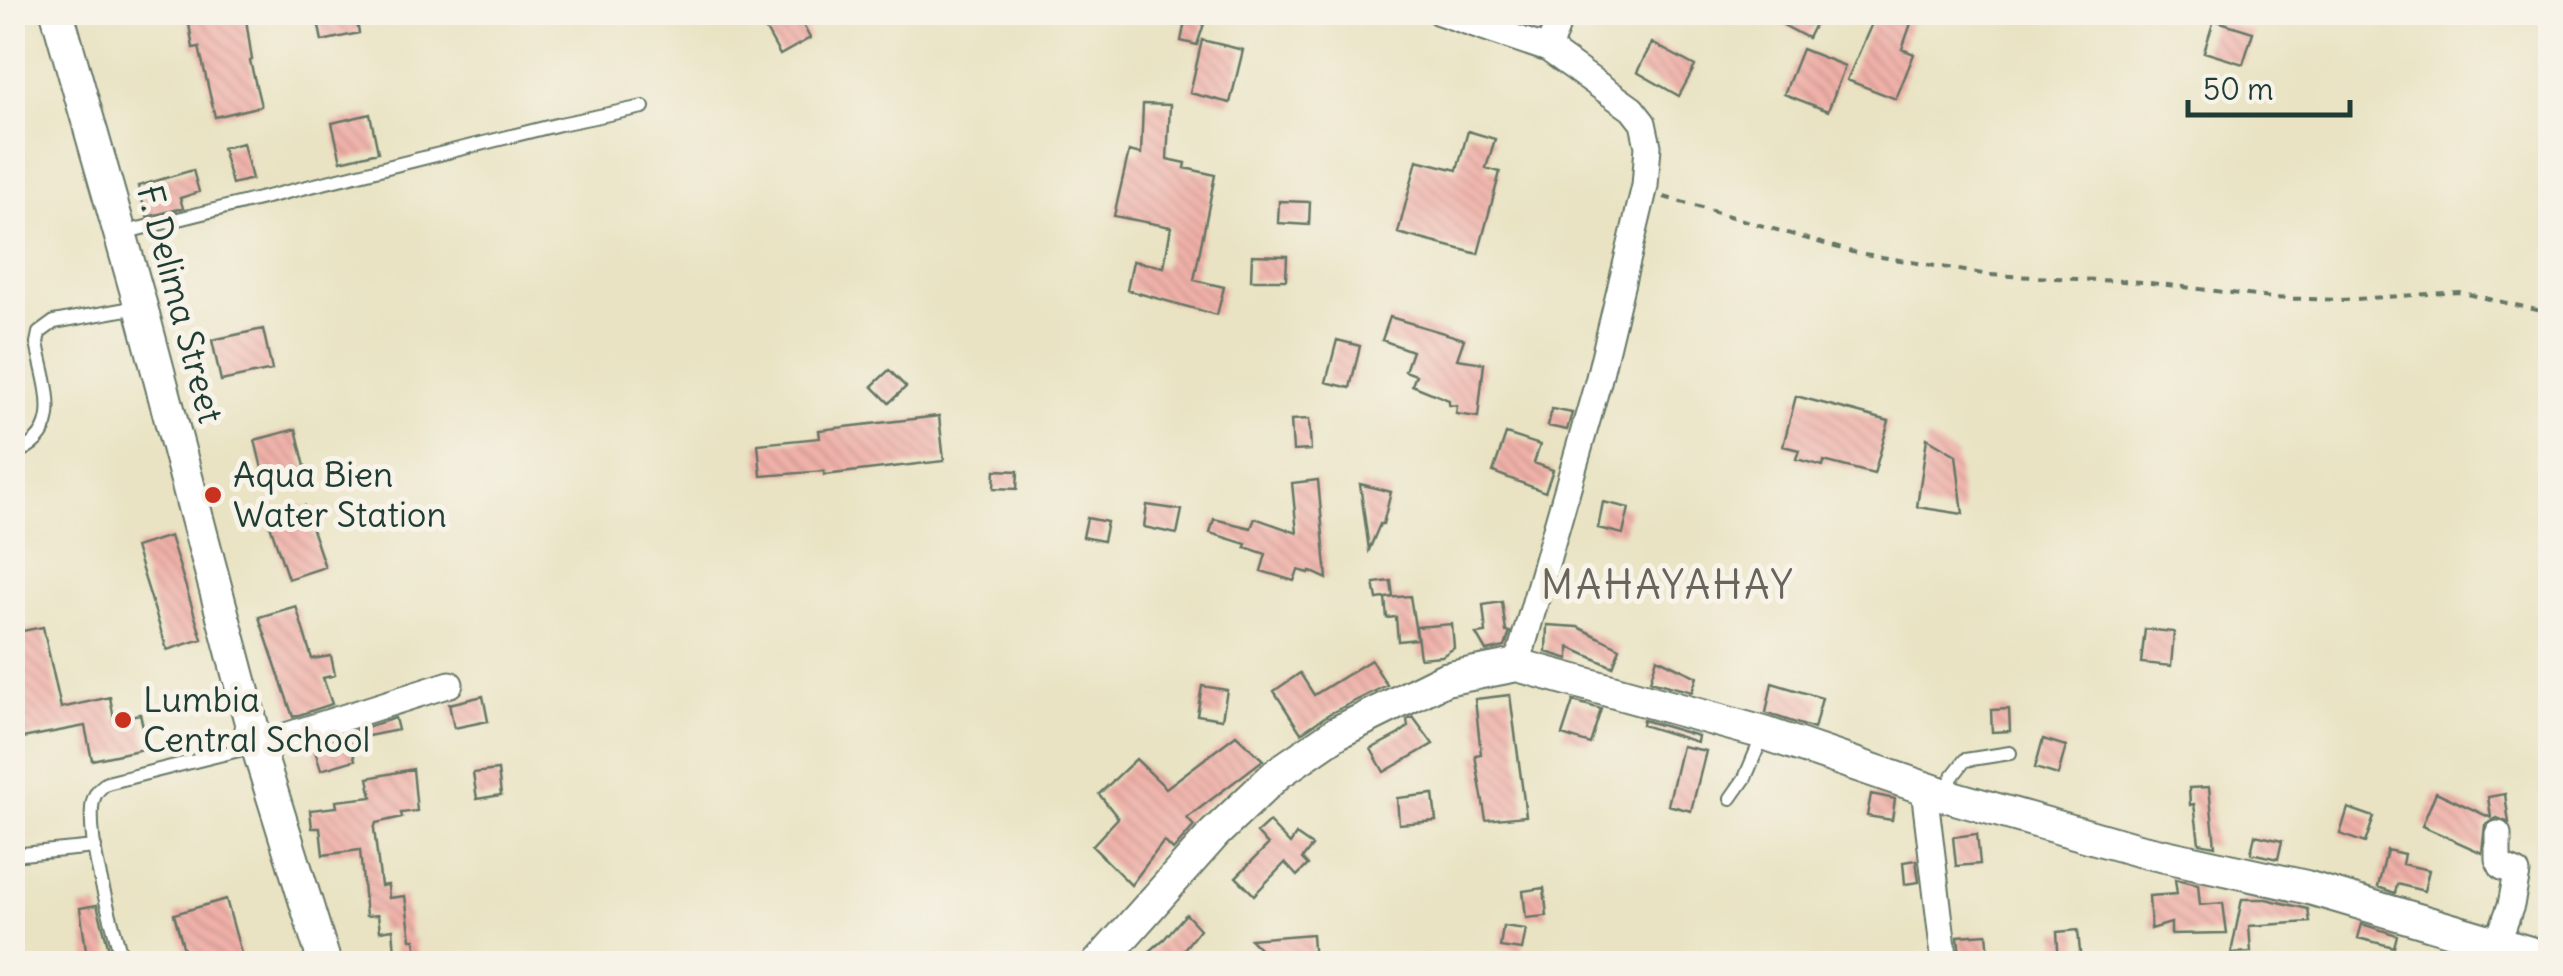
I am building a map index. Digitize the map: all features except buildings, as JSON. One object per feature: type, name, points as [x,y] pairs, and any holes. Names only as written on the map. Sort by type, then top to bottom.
[{"type":"street","name":"F. Delima Street","points":[[57,12],[257,745],[325,964]]},
{"type":"street","points":[[1439,12],[1548,49],[1632,109],[1642,122],[1648,146],[1645,186],[1598,382],[1517,665]]},
{"type":"street","points":[[1548,49],[1562,12]]},
{"type":"street","points":[[1098,964],[1214,834],[1278,773],[1338,732],[1445,679],[1517,665],[1764,733],[1936,793],[2138,850],[2306,886],[2550,959]]},
{"type":"street","points":[[257,745],[450,684]]},
{"type":"street","points":[[1936,793],[1945,964]]},
{"type":"street","points":[[2497,944],[2516,873],[2502,867],[2498,859],[2498,834]]},
{"type":"lane","points":[[119,234],[560,124],[643,107]]},
{"type":"lane","points":[[12,454],[30,449],[48,419],[50,409],[38,333],[54,322],[140,306]]},
{"type":"lane","points":[[1731,798],[1745,778],[1764,733]]},
{"type":"lane","points":[[123,964],[95,847],[92,808],[98,788],[107,782],[257,745]]},
{"type":"lane","points":[[1936,793],[1965,760],[2010,752]]},
{"type":"lane","points":[[12,855],[95,847]]},
{"type":"path","points":[[1645,186],[1657,195],[1852,252],[1989,275],[2143,282],[2271,298],[2342,300],[2459,292],[2550,313]]},
{"type":"place","name":"Aqua Bien Water Station","points":[[213,495]]},
{"type":"place","name":"Lumbia Central School","points":[[123,720]]},
{"type":"district","name":"MAHAYAHAY","points":[[1668,585]]}]
